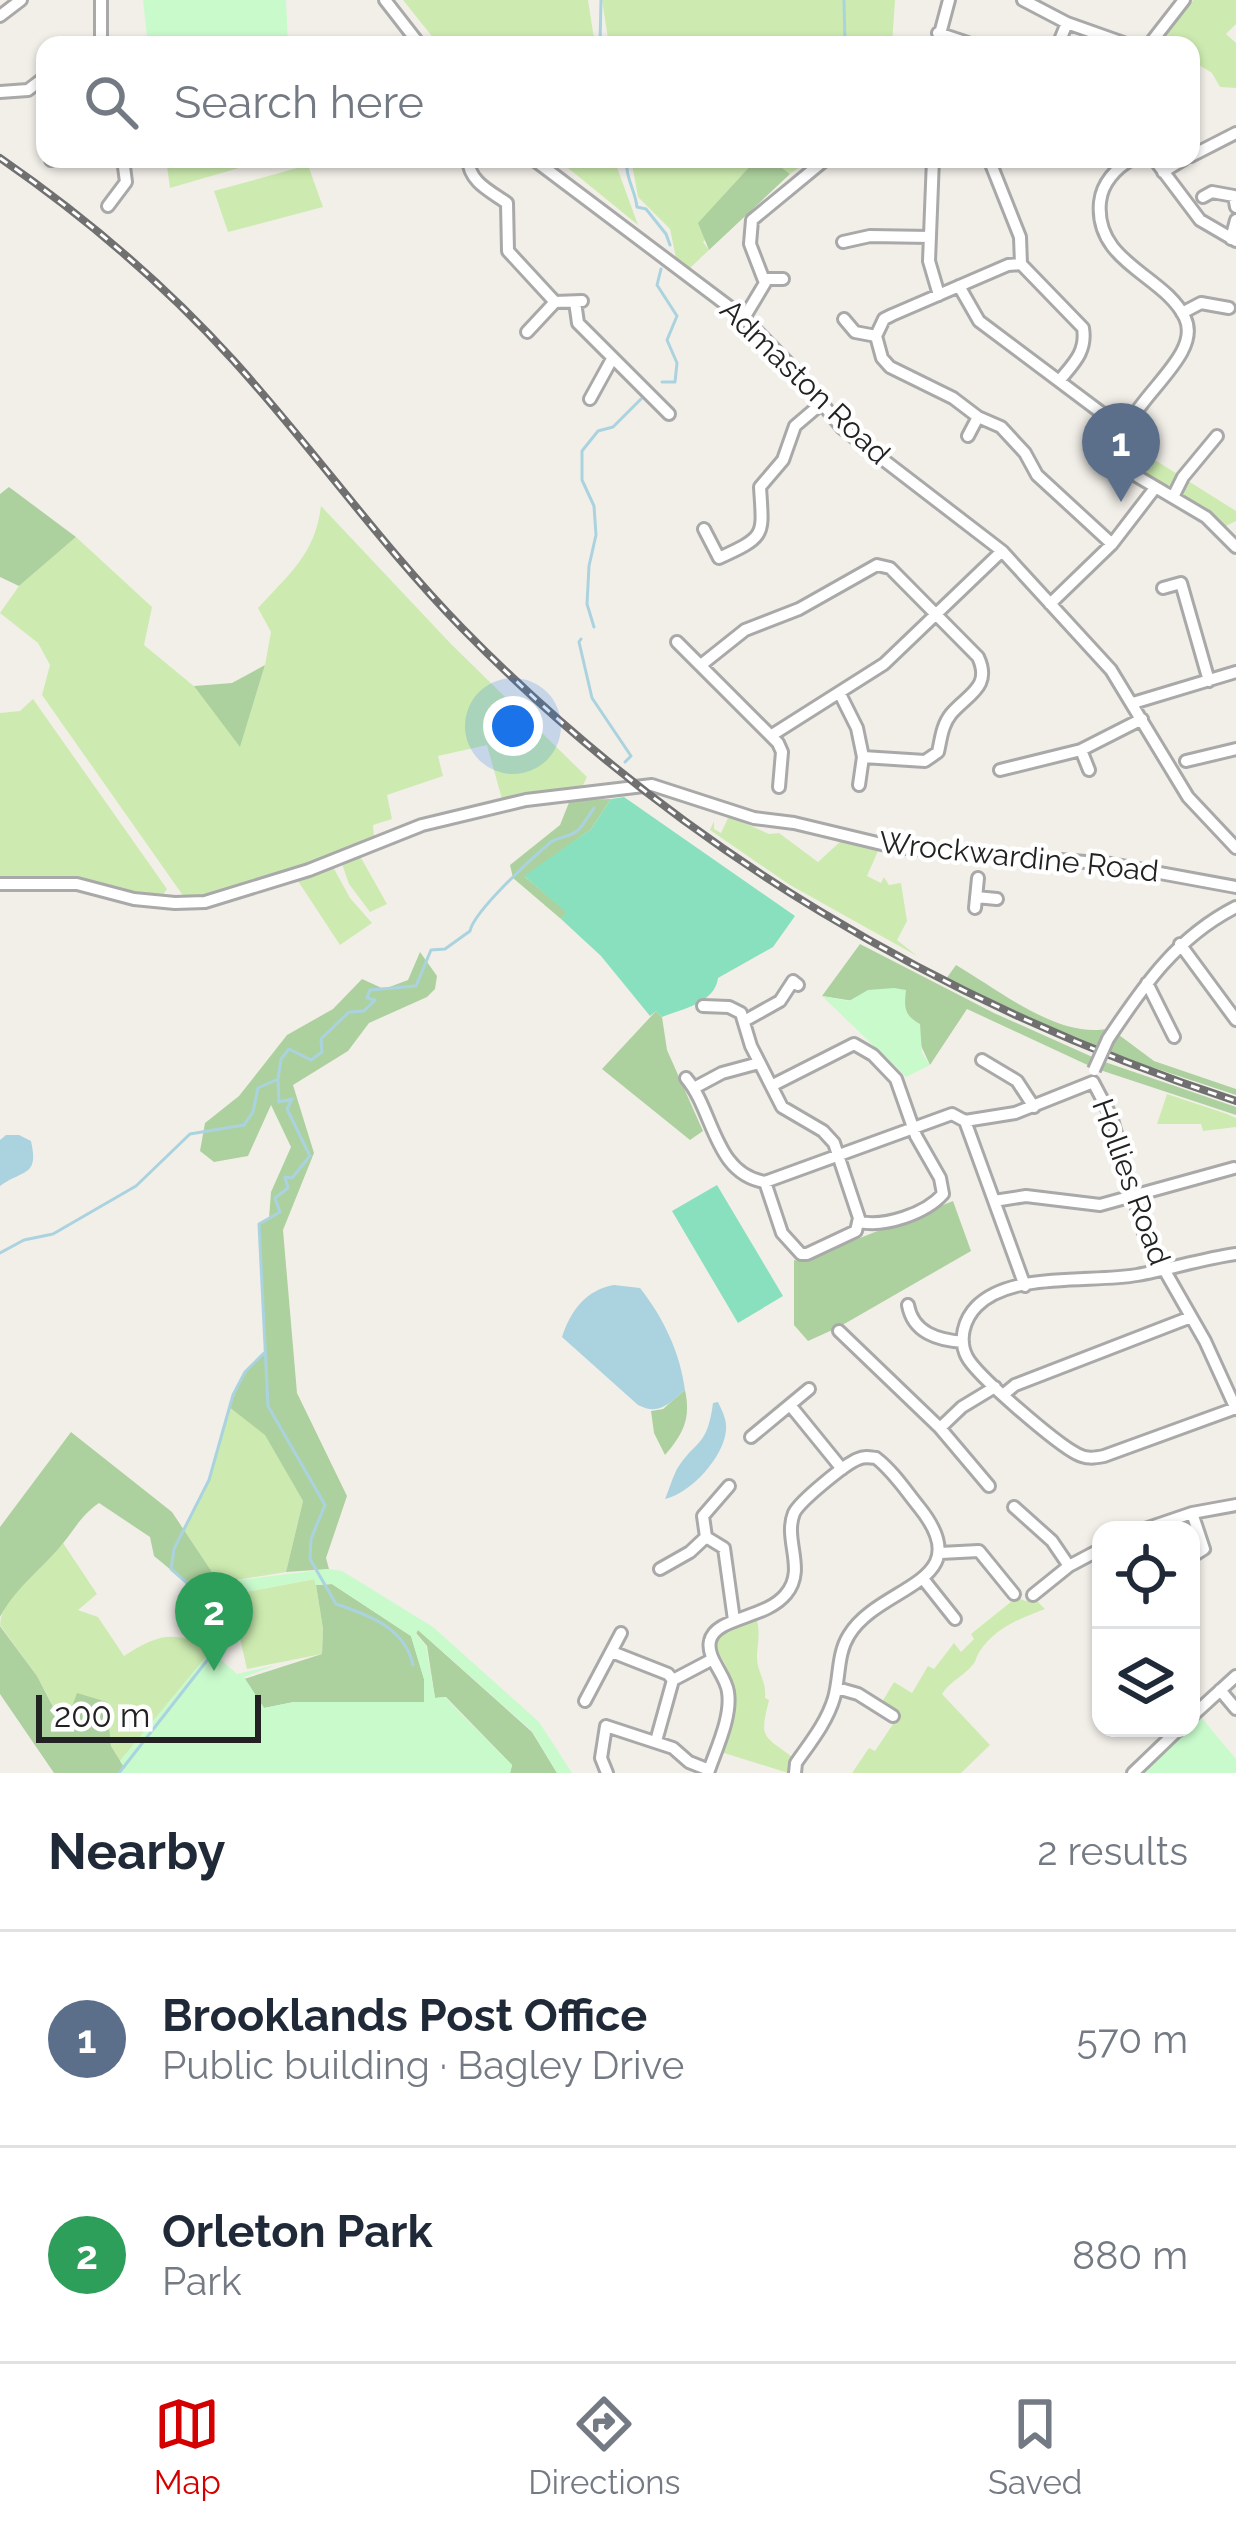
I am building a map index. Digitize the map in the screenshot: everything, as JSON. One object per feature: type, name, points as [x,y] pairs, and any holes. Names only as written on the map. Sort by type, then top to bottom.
[{"type":"street","points":[[0,16],[20,0]]},
{"type":"street","points":[[100,0],[101,36]]},
{"type":"street","points":[[385,0],[413,36]]},
{"type":"street","points":[[939,36],[949,0]]},
{"type":"street","points":[[1023,0],[1104,36]]},
{"type":"street","points":[[1156,36],[1184,0]]},
{"type":"street","points":[[1062,36],[1067,23]]},
{"type":"street","points":[[0,92],[28,90],[36,83]]},
{"type":"street","points":[[1200,152],[1236,133]]},
{"type":"street","points":[[108,206],[126,182],[124,168]]},
{"type":"street","points":[[469,168],[478,184],[507,203],[508,251],[555,302]]},
{"type":"street","name":"Admaston Road","points":[[545,168],[744,319],[842,428],[1002,551],[1111,670],[1188,797],[1236,848]]},
{"type":"street","points":[[744,319],[763,290],[764,279],[750,244],[752,220],[815,168]]},
{"type":"street","points":[[933,168],[929,261],[939,295]]},
{"type":"street","points":[[993,168],[1020,238],[1021,264],[1084,328],[1085,346],[1059,381]]},
{"type":"street","points":[[1123,168],[1102,189],[1103,230],[1125,260],[1186,320],[1185,345],[1124,429],[1120,450],[1126,467],[1233,537]]},
{"type":"street","points":[[1160,168],[1200,220],[1233,240],[1236,220]]},
{"type":"street","points":[[1163,172],[1170,168]]},
{"type":"street","points":[[1203,197],[1211,192],[1235,199]]},
{"type":"street","points":[[848,244],[895,235],[930,237]]},
{"type":"street","points":[[1021,264],[1008,265],[884,320],[876,337],[882,358],[890,367],[1001,428],[1037,475],[1112,544]]},
{"type":"street","points":[[764,279],[783,279]]},
{"type":"street","points":[[959,286],[979,320],[1124,429]]},
{"type":"street","points":[[527,332],[555,302],[579,301],[578,322],[669,414]]},
{"type":"street","points":[[1182,313],[1201,303],[1215,310],[1229,308]]},
{"type":"street","points":[[844,319],[855,332],[876,337]]},
{"type":"street","points":[[590,399],[612,359]]},
{"type":"street","points":[[704,529],[719,558],[746,546],[760,533],[764,525],[760,487],[783,460],[795,426],[822,403]]},
{"type":"street","points":[[968,436],[978,417]]},
{"type":"street","points":[[1173,497],[1217,436]]},
{"type":"street","points":[[1050,604],[1112,544],[1155,488]]},
{"type":"street","points":[[772,734],[884,664],[1002,551]]},
{"type":"street","points":[[701,665],[745,630],[799,609],[871,566],[890,568],[978,657],[984,678],[947,719],[932,758],[863,757]]},
{"type":"street","points":[[1163,588],[1181,583],[1209,681]]},
{"type":"street","points":[[677,642],[772,734],[782,752],[778,787]]},
{"type":"street","points":[[1133,703],[1236,672]]},
{"type":"street","points":[[839,694],[857,728],[863,757],[860,785]]},
{"type":"street","points":[[1000,770],[1081,750],[1142,719]]},
{"type":"street","points":[[1189,757],[1236,749]]},
{"type":"street","points":[[1081,750],[1089,770]]},
{"type":"street","name":"Wrockwardine Road","points":[[0,884],[77,884],[134,899],[205,902],[309,870],[422,825],[526,800],[652,785],[754,818],[894,847],[1111,864],[1236,887]]},
{"type":"street","points":[[979,852],[976,902],[997,899]]},
{"type":"street","points":[[965,1121],[1034,1107],[1094,1076],[1108,1039],[1147,983],[1180,944],[1236,908]]},
{"type":"street","points":[[1180,944],[1236,1020]]},
{"type":"street","points":[[746,1020],[780,1001],[793,981],[798,985]]},
{"type":"street","points":[[1147,983],[1174,1037]]},
{"type":"street","points":[[711,1002],[729,1007],[746,1020],[759,1063],[782,1107],[823,1131],[839,1154],[860,1222]]},
{"type":"street","points":[[773,1085],[859,1045],[896,1079],[943,1194],[931,1205],[895,1219],[860,1222]]},
{"type":"street","points":[[982,1060],[1020,1077],[1034,1107]]},
{"type":"street","points":[[759,1063],[690,1083],[724,1154],[749,1178],[765,1182],[957,1113],[965,1121],[999,1199],[1025,1286]]},
{"type":"street","name":"Hollies Road","points":[[1094,1076],[1111,1116],[1144,1236],[1236,1408]]},
{"type":"street","points":[[999,1199],[1077,1204],[1134,1197],[1234,1168]]},
{"type":"street","points":[[765,1182],[782,1233],[801,1254],[850,1237],[860,1222]]},
{"type":"street","points":[[1236,1254],[1130,1276],[1075,1276],[1025,1286],[980,1303],[967,1320],[963,1342],[968,1358],[1000,1390],[1065,1447],[1093,1458],[1236,1408]]},
{"type":"street","points":[[908,1305],[910,1317],[934,1337],[963,1342]]},
{"type":"street","points":[[940,1428],[962,1407],[1000,1390],[1191,1317]]},
{"type":"street","points":[[838,1331],[940,1428],[989,1486]]},
{"type":"street","points":[[753,1430],[809,1389]]},
{"type":"street","points":[[790,1405],[842,1469]]},
{"type":"street","points":[[607,1773],[601,1758],[606,1726],[656,1741],[709,1772],[729,1702],[723,1673],[710,1649],[712,1636],[720,1625],[773,1607],[793,1585],[796,1510],[842,1469],[858,1459],[876,1458],[932,1523],[940,1552],[924,1580],[878,1604],[849,1634],[830,1710],[796,1763],[795,1773]]},
{"type":"street","points":[[706,1537],[703,1516],[729,1486]]},
{"type":"street","points":[[1170,1521],[1236,1505]]},
{"type":"street","points":[[1014,1507],[1052,1541],[1069,1567]]},
{"type":"street","points":[[1192,1514],[1196,1521]]},
{"type":"street","points":[[1200,1529],[1210,1547],[1200,1552]]},
{"type":"street","points":[[706,1537],[724,1548],[734,1620]]},
{"type":"street","points":[[660,1569],[706,1537]]},
{"type":"street","points":[[940,1552],[980,1552],[999,1587],[1014,1594]]},
{"type":"street","points":[[1033,1595],[1092,1554]]},
{"type":"street","points":[[924,1580],[955,1618]]},
{"type":"street","points":[[944,1604],[956,1596]]},
{"type":"street","points":[[585,1701],[621,1633]]},
{"type":"street","points":[[612,1652],[673,1680]]},
{"type":"street","points":[[656,1741],[673,1680],[713,1659]]},
{"type":"street","points":[[1200,1709],[1236,1676]]},
{"type":"street","points":[[837,1688],[892,1716]]},
{"type":"street","points":[[1220,1690],[1236,1709]]},
{"type":"street","points":[[875,1704],[883,1692]]},
{"type":"street","points":[[1133,1773],[1171,1737]]},
{"type":"green space","points":[[143,0],[286,0],[288,36],[147,36]]},
{"type":"green space","points":[[403,0],[588,0],[594,36],[432,36]]},
{"type":"green space","points":[[602,0],[895,0],[893,36],[608,36]]},
{"type":"green space","points":[[1193,0],[1236,0],[1236,24],[1226,34],[1236,43],[1236,88],[1220,87],[1212,73],[1200,66],[1200,36],[1166,36]]},
{"type":"green space","points":[[167,168],[239,168],[170,188]]},
{"type":"green space","points":[[309,168],[323,207],[228,232],[214,191]]},
{"type":"green space","points":[[568,168],[617,168],[638,225]]},
{"type":"green space","points":[[633,168],[780,168],[703,242],[709,250],[688,270],[676,258],[670,229],[638,197]]},
{"type":"green space","points":[[748,168],[782,168],[790,174],[709,250],[698,223]]},
{"type":"green space","points":[[1124,441],[1179,475],[1173,485],[1155,483],[1140,474]]},
{"type":"green space","points":[[1185,479],[1236,511],[1236,521],[1226,526],[1182,498]]},
{"type":"green space","points":[[9,487],[76,537],[19,586],[0,577],[0,494]]},
{"type":"green space","points":[[321,506],[451,644],[587,777],[581,789],[502,799],[487,745],[438,756],[443,776],[387,795],[392,819],[373,825],[374,836],[279,876],[184,897],[42,695],[50,665],[38,643],[0,613],[19,586],[76,537],[152,607],[144,645],[201,692],[240,746],[271,632],[258,608],[307,550]]},
{"type":"green space","points":[[265,665],[240,747],[194,686],[232,683]]},
{"type":"green space","points":[[33,699],[167,889],[162,896],[85,880],[0,880],[0,713],[20,711]]},
{"type":"green space","points":[[624,797],[795,916],[773,947],[718,978],[704,999],[662,1017],[656,1011],[650,1016],[601,956],[561,919],[566,912],[524,876],[591,829],[611,799]]},
{"type":"green space","points":[[611,799],[591,829],[525,877],[567,912],[561,919],[513,878],[510,865],[560,825],[570,800]]},
{"type":"green space","points":[[729,816],[769,834],[779,833],[818,862],[842,840],[878,851],[867,876],[881,883],[884,877],[889,885],[901,883],[907,921],[897,940],[917,956],[790,885],[710,830],[714,821],[714,829],[721,833]]},
{"type":"green space","points":[[360,856],[387,904],[370,912],[349,884],[342,864]]},
{"type":"green space","points":[[333,867],[350,898],[372,923],[340,945],[296,878]]},
{"type":"green space","points":[[860,944],[1097,1059],[1094,1068],[967,1009],[930,1065],[904,1009],[822,996]]},
{"type":"green space","points":[[420,952],[437,976],[435,989],[369,1023],[348,1051],[293,1085],[314,1153],[283,1230],[297,1393],[347,1496],[326,1558],[329,1569],[286,1572],[303,1501],[265,1435],[229,1407],[245,1372],[265,1351],[259,1224],[269,1218],[271,1192],[291,1147],[271,1105],[248,1156],[214,1162],[200,1151],[205,1123],[239,1096],[287,1035],[333,1009],[362,979],[384,989],[408,980]]},
{"type":"green space","points":[[956,965],[1051,1020],[1092,1030],[1111,1028],[1099,1049],[946,979]]},
{"type":"green space","points":[[868,990],[906,990],[906,1010],[920,1024],[922,1053],[930,1065],[906,1077],[822,996],[849,1001]]},
{"type":"green space","points":[[656,1011],[662,1017],[667,1050],[703,1131],[690,1140],[602,1069]]},
{"type":"green space","points":[[1115,1032],[1154,1061],[1236,1089],[1236,1095],[1109,1053]]},
{"type":"green space","points":[[1105,1062],[1236,1107],[1236,1115],[1100,1070]]},
{"type":"green space","points":[[1167,1094],[1236,1118],[1236,1127],[1203,1131],[1201,1124],[1157,1124]]},
{"type":"green space","points":[[717,1185],[783,1296],[738,1323],[672,1211]]},
{"type":"green space","points":[[953,1201],[971,1251],[808,1341],[794,1325],[794,1260],[802,1261]]},
{"type":"green space","points":[[685,1390],[684,1425],[665,1455],[654,1433],[651,1411],[663,1409]]},
{"type":"green space","points":[[229,1407],[265,1434],[303,1501],[286,1572],[224,1582],[218,1581],[184,1530],[209,1479]]},
{"type":"green space","points":[[71,1432],[172,1512],[218,1581],[194,1589],[154,1556],[150,1537],[99,1503],[0,1617],[0,1527]]},
{"type":"green space","points":[[63,1543],[97,1594],[78,1610],[98,1617],[124,1656],[166,1637],[187,1639],[211,1651],[120,1761],[111,1746],[107,1702],[65,1729],[37,1676],[0,1625],[15,1590]]},
{"type":"green space","points":[[342,1571],[433,1627],[539,1722],[572,1773],[557,1773],[532,1731],[418,1630],[426,1646],[435,1698],[445,1697],[512,1765],[510,1773],[119,1773],[124,1767],[120,1761],[211,1651],[237,1674],[277,1665],[244,1677],[264,1708],[294,1702],[424,1702],[424,1679],[411,1636],[332,1584],[316,1585],[314,1579],[230,1595],[224,1582]]},
{"type":"green space","points":[[315,1579],[322,1654],[247,1669],[230,1595]]},
{"type":"green space","points":[[332,1584],[411,1636],[424,1679],[424,1702],[294,1702],[264,1708],[244,1679],[322,1654],[316,1585]]},
{"type":"green space","points":[[1017,1597],[1034,1598],[1045,1609],[993,1636],[942,1694],[990,1745],[961,1773],[852,1773],[869,1748],[875,1751],[899,1715],[882,1702],[894,1682],[912,1693],[928,1666],[934,1669],[954,1643],[961,1652],[974,1639],[971,1634]]},
{"type":"green space","points":[[757,1620],[757,1660],[769,1700],[764,1729],[769,1739],[794,1758],[788,1773],[721,1752],[732,1719],[734,1693],[716,1637]]},
{"type":"green space","points":[[0,1626],[37,1676],[64,1728],[77,1693],[107,1702],[111,1746],[124,1767],[119,1773],[54,1773],[0,1694]]},
{"type":"green space","points":[[417,1629],[532,1732],[557,1773],[510,1773],[512,1765],[446,1697],[435,1698],[427,1646]]},
{"type":"green space","points":[[1200,1718],[1236,1759],[1236,1773],[1143,1773],[1180,1737],[1200,1737]]},
{"type":"water","points":[[6,1135],[31,1141],[33,1161],[28,1171],[0,1186],[0,1140]]},
{"type":"water","points":[[614,1285],[640,1288],[675,1349],[685,1390],[664,1406],[638,1405],[562,1337],[581,1303],[595,1291]]},
{"type":"water","points":[[718,1402],[726,1426],[713,1462],[695,1482],[665,1499],[676,1471],[704,1436],[713,1403]]},
{"type":"waterway","points":[[600,36],[601,0]]},
{"type":"waterway","points":[[844,0],[845,36]]},
{"type":"waterway","points":[[627,168],[637,207],[646,209],[670,245]]},
{"type":"waterway","points":[[661,269],[657,285],[677,316],[667,340],[677,363],[675,382],[662,382]]},
{"type":"waterway","points":[[594,627],[587,604],[596,535],[594,506],[582,480],[582,451],[598,431],[613,427],[641,399]]},
{"type":"waterway","points":[[581,639],[592,698],[631,756],[625,762]]},
{"type":"waterway","points":[[0,1253],[24,1240],[53,1234],[136,1186],[190,1134],[244,1125],[253,1112],[258,1088],[278,1079],[281,1059],[289,1049],[311,1060],[322,1052],[321,1039],[349,1012],[364,1011],[375,1000],[367,998],[370,990],[416,986],[431,950],[445,949],[470,931],[505,885],[551,842],[577,831],[594,808]]},
{"type":"waterway","points":[[278,1080],[279,1102],[292,1099],[287,1109],[310,1156],[292,1178],[285,1177],[288,1188],[275,1198],[280,1212],[259,1224],[268,1406],[325,1505],[311,1539],[310,1559],[336,1604],[394,1632],[413,1665]]},
{"type":"waterway","points":[[119,1773],[216,1649],[215,1607],[171,1569],[174,1549],[209,1480],[233,1395],[245,1372],[264,1353]]},
{"type":"railway","points":[[0,158],[92,227],[179,305],[262,393],[462,628],[545,708],[633,781],[724,849],[919,968],[1022,1018],[1236,1101]]},
{"type":"place","name":"Brooklands Post Office","points":[[1121,502]]},
{"type":"place","name":"Orleton Park","points":[[214,1671]]}]
